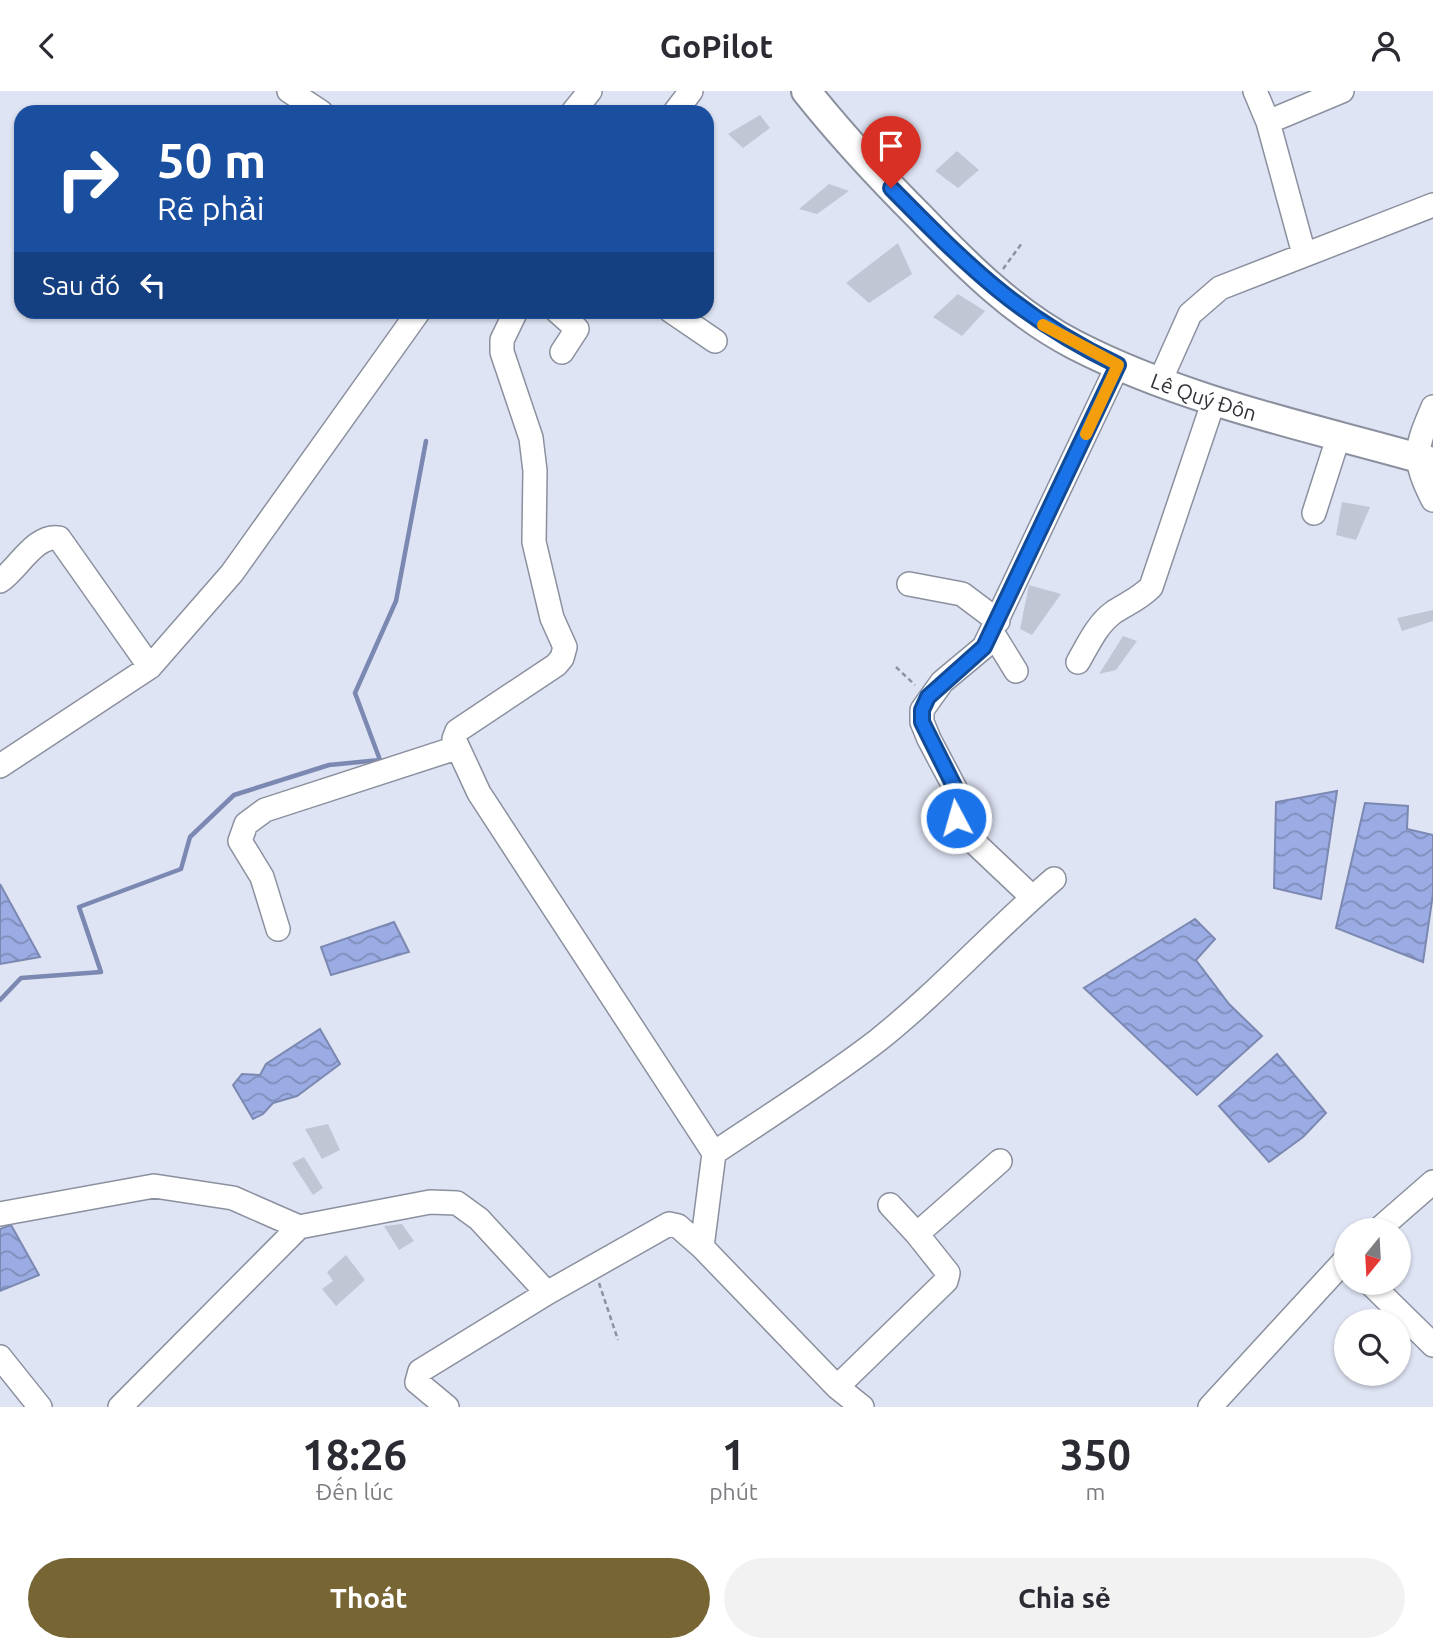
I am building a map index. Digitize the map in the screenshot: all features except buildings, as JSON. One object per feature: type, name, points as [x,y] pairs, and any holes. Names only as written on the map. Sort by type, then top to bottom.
[{"type":"main road","name":"Lê Quý Đôn","points":[[806,91],[891,188],[990,285],[1039,323],[1118,365],[1214,400],[1372,447],[1426,450]]},
{"type":"street","points":[[289,91],[310,105]]},
{"type":"street","points":[[579,105],[590,91]]},
{"type":"street","points":[[680,105],[691,91]]},
{"type":"street","points":[[1255,91],[1268,122],[1304,254]]},
{"type":"street","points":[[1268,122],[1342,91]]},
{"type":"street","points":[[1160,381],[1190,314],[1220,288],[1433,205]]},
{"type":"street","points":[[0,766],[150,667],[232,573],[413,319]]},
{"type":"street","points":[[512,319],[502,340],[502,352],[531,438],[535,471],[534,542],[552,618],[565,647],[562,658],[556,665],[457,731],[454,739],[479,793],[714,1153],[702,1247]]},
{"type":"street","points":[[562,352],[577,329],[566,319]]},
{"type":"street","points":[[683,319],[715,341]]},
{"type":"street","points":[[1032,897],[958,827],[957,792],[922,722],[922,710],[928,697],[984,647],[1118,365]]},
{"type":"street","points":[[1078,662],[1100,625],[1114,612],[1139,600],[1151,587],[1214,400]]},
{"type":"street","points":[[1433,407],[1426,450],[1433,500]]},
{"type":"street","points":[[1314,513],[1339,435]]},
{"type":"street","points":[[0,581],[42,541],[51,537],[59,538],[150,667]]},
{"type":"street","points":[[909,584],[951,589],[995,626],[1016,671]]},
{"type":"street","points":[[278,929],[262,877],[240,841],[246,824],[265,810],[456,748]]},
{"type":"street","points":[[714,1153],[788,1106],[878,1040],[972,958],[1032,897],[1054,879]]},
{"type":"street","points":[[917,1234],[1000,1161]]},
{"type":"street","points":[[1392,1218],[1433,1182]]},
{"type":"street","points":[[0,1214],[154,1187],[233,1198],[299,1227]]},
{"type":"street","points":[[120,1407],[299,1227],[430,1202],[457,1203],[480,1219],[547,1293]]},
{"type":"street","points":[[837,1387],[946,1280],[948,1273],[944,1266],[890,1205]]},
{"type":"street","points":[[447,1407],[417,1382],[420,1371],[594,1265],[669,1224],[678,1226],[702,1247],[837,1387],[863,1407]]},
{"type":"street","points":[[1210,1407],[1334,1272]]},
{"type":"street","points":[[1382,1295],[1433,1345]]},
{"type":"street","points":[[0,1357],[40,1407]]},
{"type":"path","points":[[990,285],[1022,243]]},
{"type":"path","points":[[896,667],[928,697]]},
{"type":"path","points":[[594,1265],[618,1340]]},
{"type":"water","points":[[1337,791],[1321,899],[1274,888],[1276,802]]},
{"type":"water","points":[[1365,803],[1408,806],[1407,829],[1433,835],[1433,894],[1423,962],[1336,928]]},
{"type":"water","points":[[0,884],[40,957],[0,964]]},
{"type":"water","points":[[1195,919],[1215,939],[1196,960],[1229,1004],[1262,1036],[1197,1095],[1084,988]]},
{"type":"water","points":[[394,922],[409,952],[331,975],[321,947]]},
{"type":"water","points":[[320,1029],[340,1064],[297,1096],[273,1103],[263,1114],[253,1119],[233,1085],[242,1074],[260,1075],[266,1064]]},
{"type":"water","points":[[1277,1054],[1326,1113],[1303,1137],[1269,1162],[1219,1106]]},
{"type":"water","points":[[11,1225],[39,1275],[0,1291],[0,1229]]},
{"type":"waterway","points":[[0,1000],[21,978],[101,972],[79,907],[181,869],[190,837],[234,795],[329,765],[380,760],[355,693],[396,601],[426,441]]},
{"type":"slow traffic","points":[[1043,325],[1073,344],[1118,365],[1086,434]]},
{"type":"route","points":[[891,188],[979,277],[1039,323],[1073,344],[1118,365],[984,647],[967,664],[942,682],[928,697],[922,710],[922,722],[929,739],[957,792],[959,805],[956,818]]}]
